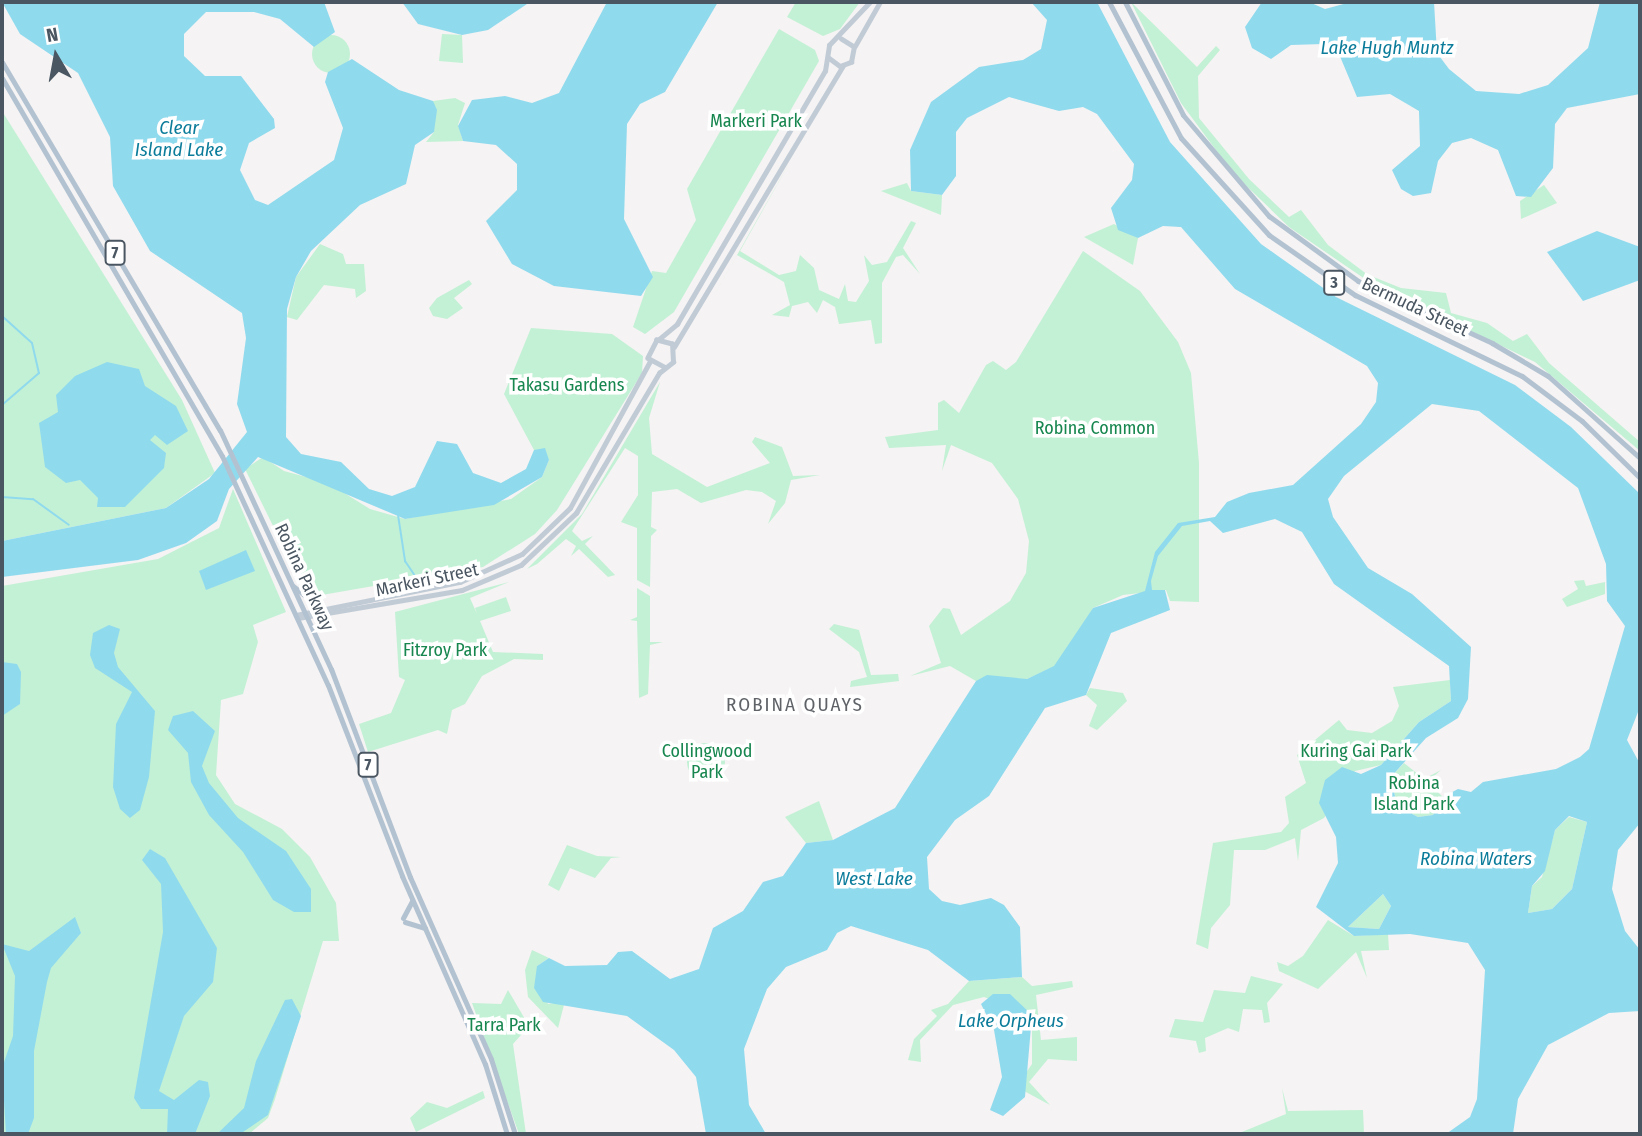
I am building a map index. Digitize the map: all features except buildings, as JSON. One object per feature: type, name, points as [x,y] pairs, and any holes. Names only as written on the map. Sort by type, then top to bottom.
[{"type":"main road","points":[[870,2],[840,38],[830,45],[825,71],[677,324],[648,351],[650,361],[665,367],[674,359],[674,348],[843,66],[854,58],[854,47],[880,2]]},
{"type":"main road","name":"Bermuda Street","points":[[1109,2],[1181,138],[1262,229],[1355,295],[1522,376],[1582,421],[1640,478]]},
{"type":"main road","name":"Bermuda Street","points":[[1125,2],[1183,115],[1269,216],[1358,281],[1492,342],[1548,376],[1640,458]]},
{"type":"main road","points":[[840,38],[854,47]]},
{"type":"main road","points":[[828,56],[843,66]]},
{"type":"main road","name":"Robina Parkway","points":[[2,62],[227,446],[314,632],[406,866],[489,1052],[515,1134]]},
{"type":"main road","name":"Robina Parkway","points":[[2,78],[222,456],[239,491],[297,616],[412,901],[482,1057],[507,1134]]},
{"type":"main road","points":[[657,340],[674,348]]},
{"type":"main road","name":"Markeri Street","points":[[305,614],[318,606],[460,582],[522,554],[570,508],[650,361]]},
{"type":"main road","name":"Markeri Street","points":[[297,616],[462,590],[535,555],[576,513],[665,367]]},
{"type":"main road","points":[[293,586],[318,606]]},
{"type":"main road","points":[[314,632],[326,613]]},
{"type":"main road","points":[[412,901],[404,920],[425,929]]},
{"type":"green space","points":[[796,2],[860,2],[840,29],[823,36],[787,17]]},
{"type":"green space","points":[[1131,2],[1197,67],[1216,46],[1220,50],[1198,76],[1199,118],[1249,179],[1289,217],[1301,210],[1328,245],[1368,275],[1365,279],[1289,227],[1233,173],[1181,103]]},
{"type":"green space","name":"Markeri Park","points":[[779,29],[815,50],[819,61],[674,312],[645,334],[633,327],[652,271],[666,273],[696,220],[687,189]]},
{"type":"green space","points":[[442,34],[462,35],[463,63],[439,61]]},
{"type":"green space","points":[[331,35],[344,41],[350,54],[344,67],[331,73],[318,67],[312,54],[318,41]]},
{"type":"green space","points":[[455,98],[465,103],[458,125],[463,141],[426,142],[434,132],[433,101]]},
{"type":"green space","points":[[2,111],[182,400],[215,473],[166,508],[2,541]]},
{"type":"green space","points":[[791,160],[740,251],[779,275],[796,271],[800,255],[814,268],[819,290],[839,299],[845,284],[848,301],[856,302],[869,281],[864,255],[872,265],[887,262],[911,221],[916,223],[903,248],[920,274],[903,255],[896,257],[882,283],[882,343],[875,344],[871,320],[839,324],[835,307],[823,300],[817,313],[808,302],[792,306],[789,317],[772,315],[790,305],[784,282],[737,255]]},
{"type":"green space","points":[[907,183],[911,191],[942,195],[941,215],[881,191]]},
{"type":"green space","points":[[1544,185],[1557,203],[1521,219],[1520,201]]},
{"type":"green space","points":[[1114,224],[1138,238],[1133,265],[1084,237]]},
{"type":"green space","points":[[320,244],[343,254],[346,264],[364,264],[366,291],[356,298],[355,289],[324,285],[297,320],[287,317],[296,277]]},
{"type":"green space","name":"Robina Common","points":[[1083,251],[1140,291],[1178,342],[1191,373],[1199,463],[1199,602],[1170,601],[1166,590],[1123,595],[1093,608],[1074,644],[1054,667],[1027,679],[976,681],[950,666],[910,676],[941,663],[929,626],[943,608],[950,609],[961,635],[1010,601],[1026,573],[1029,541],[1018,499],[992,463],[951,445],[942,471],[946,445],[889,448],[885,437],[938,430],[938,403],[944,400],[959,413],[986,365],[993,361],[1006,370],[1016,362]]},
{"type":"green space","points":[[1371,276],[1401,288],[1446,293],[1451,313],[1487,323],[1513,341],[1527,334],[1549,363],[1640,442],[1640,451],[1535,362],[1368,281]]},
{"type":"green space","points":[[469,280],[472,284],[454,298],[463,308],[447,319],[433,316],[429,308],[437,298]]},
{"type":"green space","name":"Takasu Gardens","points":[[531,328],[612,334],[643,356],[642,373],[557,510],[535,534],[483,567],[316,596],[283,546],[294,547],[297,536],[280,540],[245,469],[263,457],[284,471],[328,483],[370,509],[405,519],[511,499],[542,477],[549,460],[534,450],[504,394]]},
{"type":"green space","points":[[660,382],[649,418],[652,454],[707,487],[770,463],[752,442],[755,437],[782,447],[793,476],[820,475],[791,480],[785,503],[768,524],[776,501],[762,492],[746,490],[701,503],[677,489],[652,492],[651,527],[657,530],[651,536],[650,587],[637,580],[637,528],[621,522],[638,495],[638,456],[625,448],[572,531],[582,541],[593,536],[585,544],[615,575],[608,577],[579,549],[571,556],[576,546],[566,539],[537,564],[527,569],[582,514]]},
{"type":"green space","points":[[233,489],[286,612],[253,625],[258,642],[243,694],[221,700],[216,775],[235,804],[282,829],[310,857],[336,903],[339,941],[323,941],[268,1118],[249,1134],[2,1134],[2,586],[158,559],[219,528]]},
{"type":"green space","points":[[1584,580],[1586,586],[1605,582],[1605,594],[1567,607],[1562,599],[1578,589],[1574,581]]},
{"type":"green space","name":"Fitzroy Park","points":[[509,582],[470,598],[477,614],[475,608],[506,597],[511,611],[480,621],[493,652],[543,654],[543,660],[514,659],[482,676],[465,704],[452,710],[447,734],[438,730],[368,752],[359,724],[391,713],[405,680],[399,677],[395,612]]},
{"type":"green space","points":[[637,588],[650,596],[650,642],[663,642],[650,645],[648,694],[639,698],[637,621],[630,620],[637,617]]},
{"type":"green space","points":[[834,624],[859,630],[871,675],[898,674],[899,681],[850,687],[851,681],[867,677],[859,652],[829,629]]},
{"type":"green space","name":"Kuring Gai Park","points":[[1450,680],[1451,701],[1419,722],[1381,765],[1355,771],[1324,818],[1301,830],[1298,861],[1295,838],[1265,850],[1234,850],[1230,905],[1211,928],[1208,949],[1196,944],[1213,843],[1281,832],[1289,823],[1285,797],[1306,783],[1297,755],[1339,720],[1347,730],[1372,733],[1392,721],[1399,706],[1393,687]]},
{"type":"green space","points":[[1090,688],[1123,693],[1127,701],[1097,730],[1089,726],[1097,705],[1086,695]]},
{"type":"green space","name":"Collingwood Park","points":[[706,743],[719,749],[725,762],[719,775],[706,781],[693,775],[687,762],[693,749]]},
{"type":"green space","name":"Robina Island Park","points":[[1404,763],[1424,779],[1441,770],[1427,782],[1443,797],[1433,815],[1418,817],[1397,806],[1391,777]]},
{"type":"green space","points":[[819,801],[833,840],[806,843],[785,817]]},
{"type":"green space","points":[[1569,817],[1587,822],[1572,889],[1552,909],[1528,913],[1532,886],[1542,877],[1555,830]]},
{"type":"green space","points":[[567,845],[597,856],[621,857],[611,858],[595,878],[570,868],[559,891],[548,885]]},
{"type":"green space","points":[[1383,894],[1391,906],[1379,929],[1348,927]]},
{"type":"green space","points":[[1328,920],[1354,936],[1388,934],[1389,950],[1361,951],[1367,978],[1356,952],[1318,989],[1279,971],[1277,962],[1288,966],[1303,956]]},
{"type":"green space","points":[[532,950],[549,958],[537,966],[548,1004],[565,1001],[558,1028],[528,997],[525,970]]},
{"type":"green space","points":[[1251,976],[1283,984],[1267,1003],[1270,1022],[1264,1023],[1262,1010],[1243,1009],[1239,1032],[1228,1028],[1205,1038],[1206,1051],[1199,1053],[1196,1041],[1169,1037],[1175,1019],[1203,1022],[1214,990],[1245,993]]},
{"type":"green space","points":[[1022,977],[1032,986],[1072,981],[1073,987],[1036,995],[1041,1040],[1077,1037],[1077,1061],[1048,1059],[1029,1082],[1050,1105],[1024,1091],[1021,1080],[1032,1064],[1032,1015],[984,997],[953,1005],[920,1040],[921,1062],[908,1060],[914,1039],[937,1016],[931,1010],[948,1004],[969,981]]},
{"type":"green space","name":"Tarra Park","points":[[508,990],[529,1026],[513,1044],[526,1134],[519,1134],[472,1003],[501,1004]]},
{"type":"green space","points":[[1282,1088],[1288,1111],[1363,1110],[1364,1134],[1237,1134],[1286,1114]]},
{"type":"green space","points":[[483,1091],[485,1098],[416,1132],[410,1118],[427,1102],[447,1108]]},
{"type":"water","name":"Clear Island Lake","points":[[2,2],[324,2],[335,32],[314,47],[280,19],[254,12],[206,12],[184,34],[184,56],[205,76],[241,76],[274,119],[275,128],[249,143],[240,170],[255,200],[268,205],[334,160],[343,128],[325,82],[328,72],[352,59],[399,90],[433,101],[437,110],[434,132],[415,145],[406,184],[360,205],[311,251],[296,277],[287,309],[286,437],[301,454],[341,462],[369,489],[392,496],[415,487],[437,441],[457,444],[473,473],[501,483],[526,469],[534,450],[545,448],[549,460],[542,477],[494,505],[405,519],[258,457],[229,489],[217,521],[186,543],[138,560],[2,577],[2,541],[166,508],[209,479],[247,432],[237,404],[246,338],[242,313],[150,251],[113,186],[110,137],[78,73],[20,34]]},
{"type":"water","points":[[402,2],[530,2],[488,30],[462,35],[418,24]]},
{"type":"water","points":[[607,2],[718,2],[665,92],[640,104],[627,124],[624,219],[653,277],[641,296],[554,286],[512,264],[486,221],[517,190],[517,164],[496,145],[463,141],[458,126],[472,100],[505,96],[532,103],[559,93]]},
{"type":"water","name":"Robina Waters","points":[[1031,2],[1097,2],[1170,142],[1261,244],[1336,297],[1515,385],[1571,427],[1640,494],[1640,707],[1627,740],[1640,764],[1640,823],[1618,850],[1612,889],[1625,931],[1640,950],[1640,1011],[1609,1013],[1548,1045],[1518,1099],[1513,1134],[1446,1134],[1470,1117],[1477,1099],[1485,970],[1468,943],[1410,934],[1354,936],[1316,907],[1338,863],[1336,837],[1319,803],[1325,780],[1342,767],[1361,774],[1381,765],[1419,722],[1451,701],[1449,666],[1334,584],[1302,532],[1275,519],[1223,533],[1210,521],[1182,526],[1158,556],[1151,581],[1152,590],[1165,590],[1170,610],[1111,633],[1086,695],[1045,708],[989,796],[955,820],[927,857],[929,889],[942,901],[960,905],[991,898],[1004,905],[1020,927],[1022,977],[969,981],[928,950],[851,926],[837,933],[827,950],[786,967],[767,989],[744,1049],[749,1105],[766,1134],[706,1134],[696,1077],[674,1050],[627,1016],[543,1002],[534,988],[537,966],[549,958],[565,966],[607,965],[618,952],[632,951],[670,979],[699,969],[713,928],[743,911],[763,882],[783,876],[806,843],[833,840],[895,808],[976,681],[987,675],[1027,679],[1054,666],[1093,608],[1145,591],[1155,552],[1178,523],[1215,517],[1227,502],[1249,493],[1293,485],[1361,424],[1376,402],[1378,383],[1367,366],[1235,289],[1181,227],[1163,226],[1138,238],[1118,230],[1111,208],[1132,180],[1134,164],[1097,114],[1083,107],[1059,111],[1009,97],[967,118],[956,132],[956,176],[942,195],[911,191],[910,150],[931,102],[979,67],[1023,60],[1041,49],[1047,20]],"holes":[[[1432,404],[1479,411],[1578,488],[1606,564],[1607,601],[1625,626],[1589,749],[1580,757],[1556,769],[1483,782],[1471,792],[1458,789],[1443,797],[1433,815],[1418,817],[1397,806],[1391,777],[1426,738],[1458,718],[1468,699],[1471,647],[1412,594],[1368,568],[1333,517],[1328,499],[1344,476]],[[1569,816],[1587,822],[1572,889],[1552,909],[1528,913],[1532,886],[1545,871],[1555,830]],[[1383,894],[1391,906],[1379,929],[1348,927]]]},
{"type":"water","name":"Lake Hugh Muntz","points":[[1262,2],[1309,2],[1325,9],[1351,2],[1434,2],[1437,53],[1449,69],[1476,91],[1519,94],[1548,85],[1588,48],[1600,2],[1640,2],[1640,94],[1567,108],[1555,124],[1553,168],[1531,197],[1516,196],[1498,150],[1471,138],[1452,143],[1438,161],[1431,193],[1413,196],[1401,189],[1392,170],[1420,146],[1419,111],[1390,94],[1357,97],[1339,54],[1323,44],[1291,45],[1271,59],[1252,48],[1245,27]]},
{"type":"water","points":[[1597,231],[1640,247],[1640,280],[1583,301],[1547,252]]},
{"type":"water","points":[[107,362],[139,369],[145,386],[176,406],[188,431],[167,445],[155,435],[150,440],[166,453],[164,468],[125,507],[97,507],[98,498],[80,480],[66,483],[45,467],[39,423],[58,412],[56,395],[75,376]]},
{"type":"water","points":[[246,550],[255,571],[206,590],[199,571]]},
{"type":"water","points":[[109,625],[120,629],[114,653],[118,667],[155,711],[149,777],[140,810],[130,818],[120,809],[113,787],[116,724],[132,692],[95,668],[90,655],[93,633]]},
{"type":"water","points":[[2,662],[17,664],[21,672],[20,704],[2,716]]},
{"type":"water","points":[[193,711],[215,731],[202,766],[209,783],[238,818],[286,851],[311,889],[311,912],[294,912],[273,900],[243,852],[209,815],[191,782],[188,753],[168,730],[173,716]]},
{"type":"water","points":[[150,849],[165,858],[217,948],[213,982],[184,1016],[159,1091],[174,1100],[199,1080],[208,1082],[210,1096],[195,1134],[167,1134],[168,1109],[141,1109],[134,1098],[163,932],[161,884],[142,860]]},
{"type":"water","points":[[75,917],[81,933],[51,968],[47,982],[34,1051],[34,1118],[28,1134],[6,1134],[2,1068],[13,1036],[15,976],[2,944],[29,951]]},
{"type":"water","name":"Lake Orpheus","points":[[993,994],[1010,994],[1032,1015],[1025,1097],[1003,1116],[990,1110],[1002,1077],[994,1030],[981,1004]]},
{"type":"water","points":[[292,999],[301,1016],[268,1115],[240,1134],[217,1134],[244,1108],[256,1061],[285,1000]]},
{"type":"waterway","points":[[2,316],[32,343],[39,373],[2,405]]},
{"type":"waterway","points":[[2,497],[33,499],[69,525]]},
{"type":"waterway","points":[[398,515],[405,561],[417,579]]},
{"type":"district","name":"ROBINA QUAYS","points":[[795,705]]},
{"type":"water label","name":"West Lake","points":[[874,879]]}]
